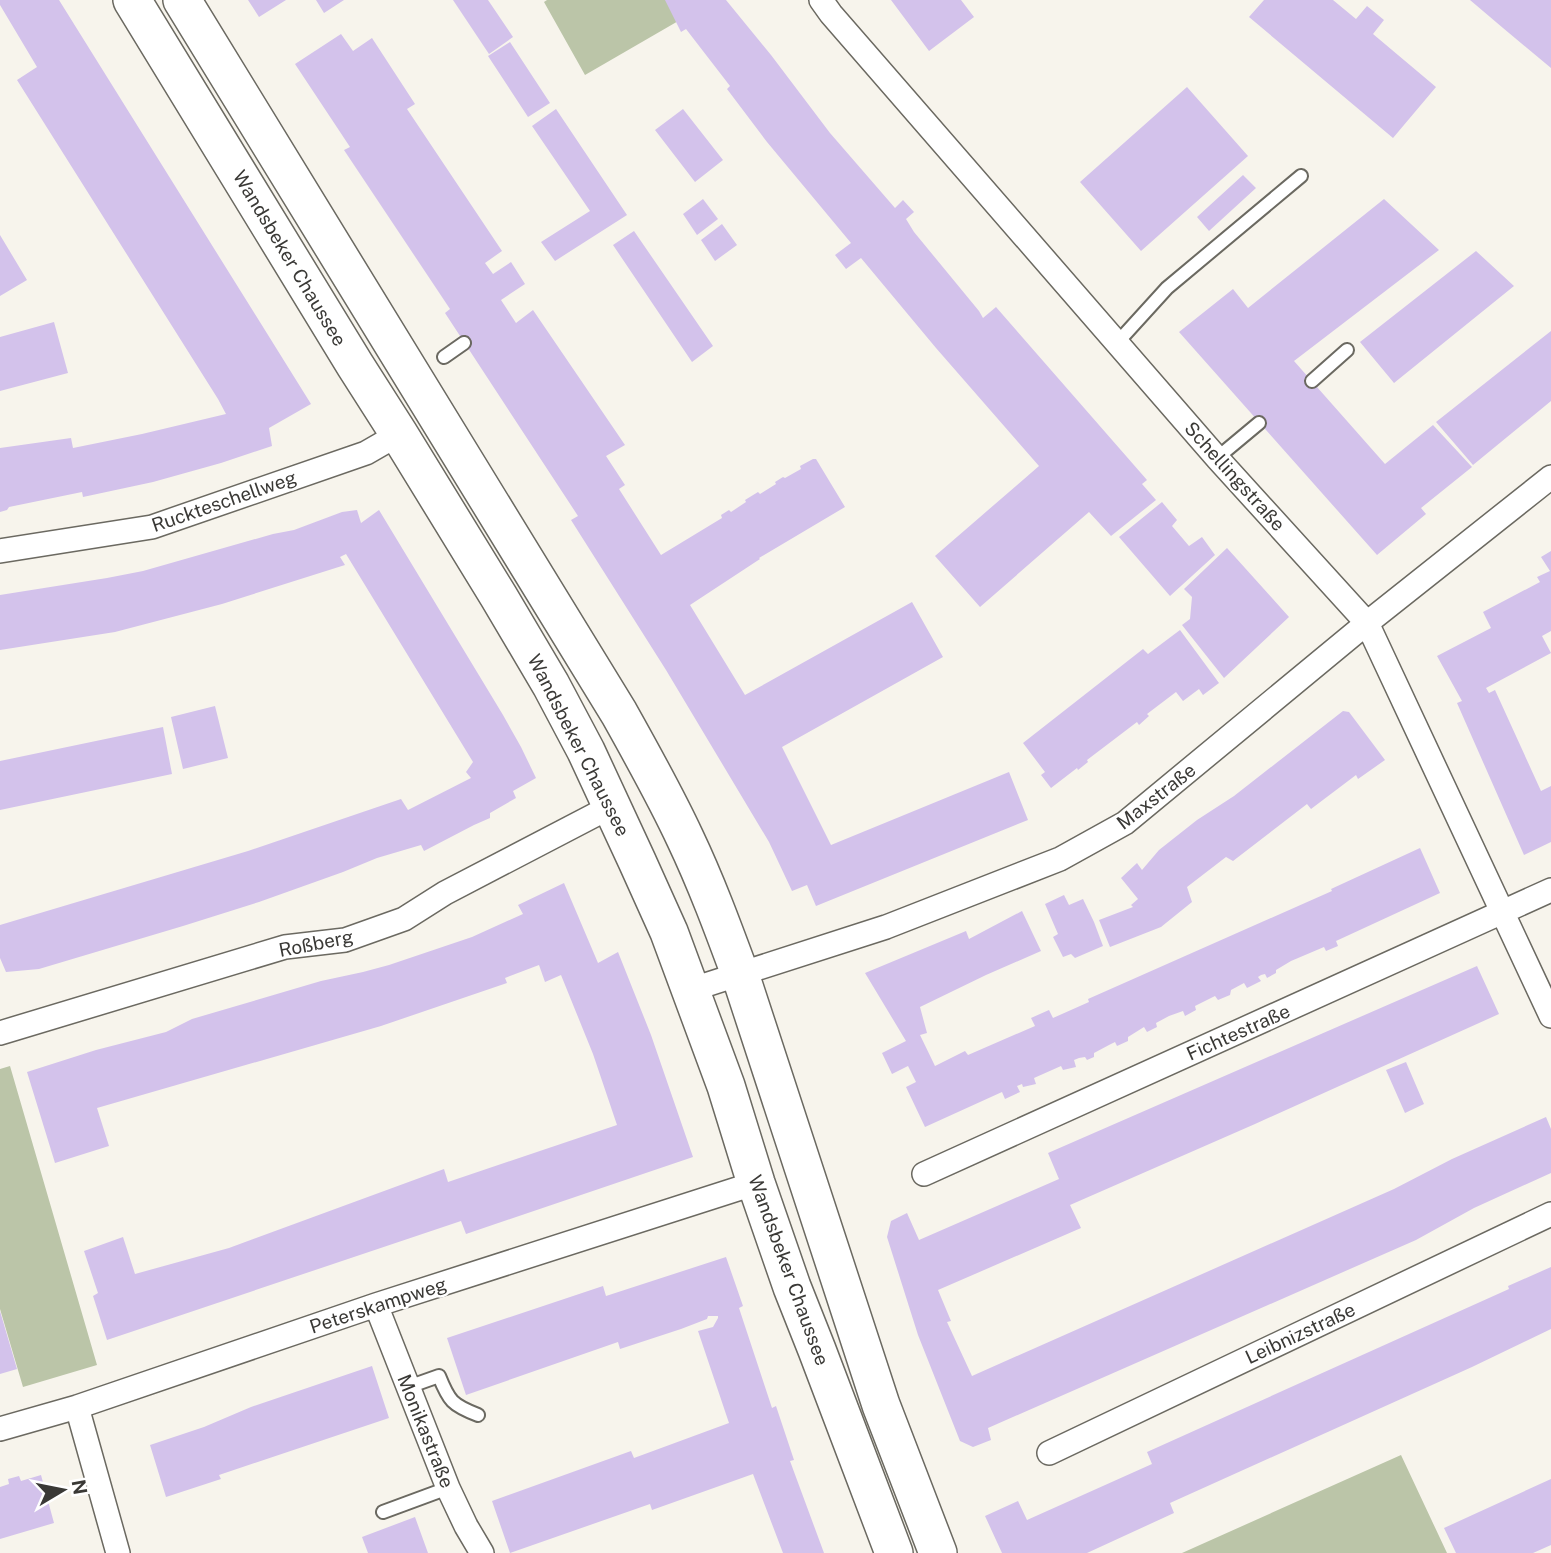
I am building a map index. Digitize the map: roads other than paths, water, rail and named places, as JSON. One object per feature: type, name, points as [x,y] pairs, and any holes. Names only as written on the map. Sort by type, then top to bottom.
[{"type":"main road","name":"Wandsbeker Chaussee","points":[[132,0],[499,597],[586,751],[668,932],[691,990],[726,1086],[792,1287],[894,1553]]},
{"type":"main road","points":[[182,0],[619,713],[649,765],[686,840],[717,911],[740,974],[881,1405],[938,1553]]},
{"type":"street","name":"Schellingstraße","points":[[821,0],[1217,458],[1367,623],[1551,1016]]},
{"type":"street","name":"Ruckteschellweg","points":[[0,551],[152,527],[366,453],[400,434]]},
{"type":"street","name":"Maxstraße","points":[[691,990],[886,927],[1060,859],[1125,823],[1367,623],[1551,477]]},
{"type":"street","name":"Roßberg","points":[[0,1033],[285,947],[345,940],[404,919],[445,892],[612,806]]},
{"type":"street","name":"Fichtestraße","points":[[924,1174],[1551,890]]},
{"type":"street","name":"Peterskampweg","points":[[0,1429],[77,1407],[376,1305],[756,1183]]},
{"type":"street","name":"Leibnizstraße","points":[[1049,1453],[1551,1214]]},
{"type":"street","name":"Monikastraße","points":[[376,1305],[447,1488],[482,1553]]},
{"type":"street","points":[[77,1407],[118,1553]]},
{"type":"lane","points":[[1117,343],[1167,288],[1301,176]]},
{"type":"lane","points":[[444,357],[464,343]]},
{"type":"lane","points":[[1312,381],[1347,351]]},
{"type":"lane","points":[[1217,458],[1259,423]]},
{"type":"lane","points":[[408,1387],[439,1376],[446,1395],[458,1407],[478,1415]]},
{"type":"lane","points":[[383,1512],[447,1488]]}]
